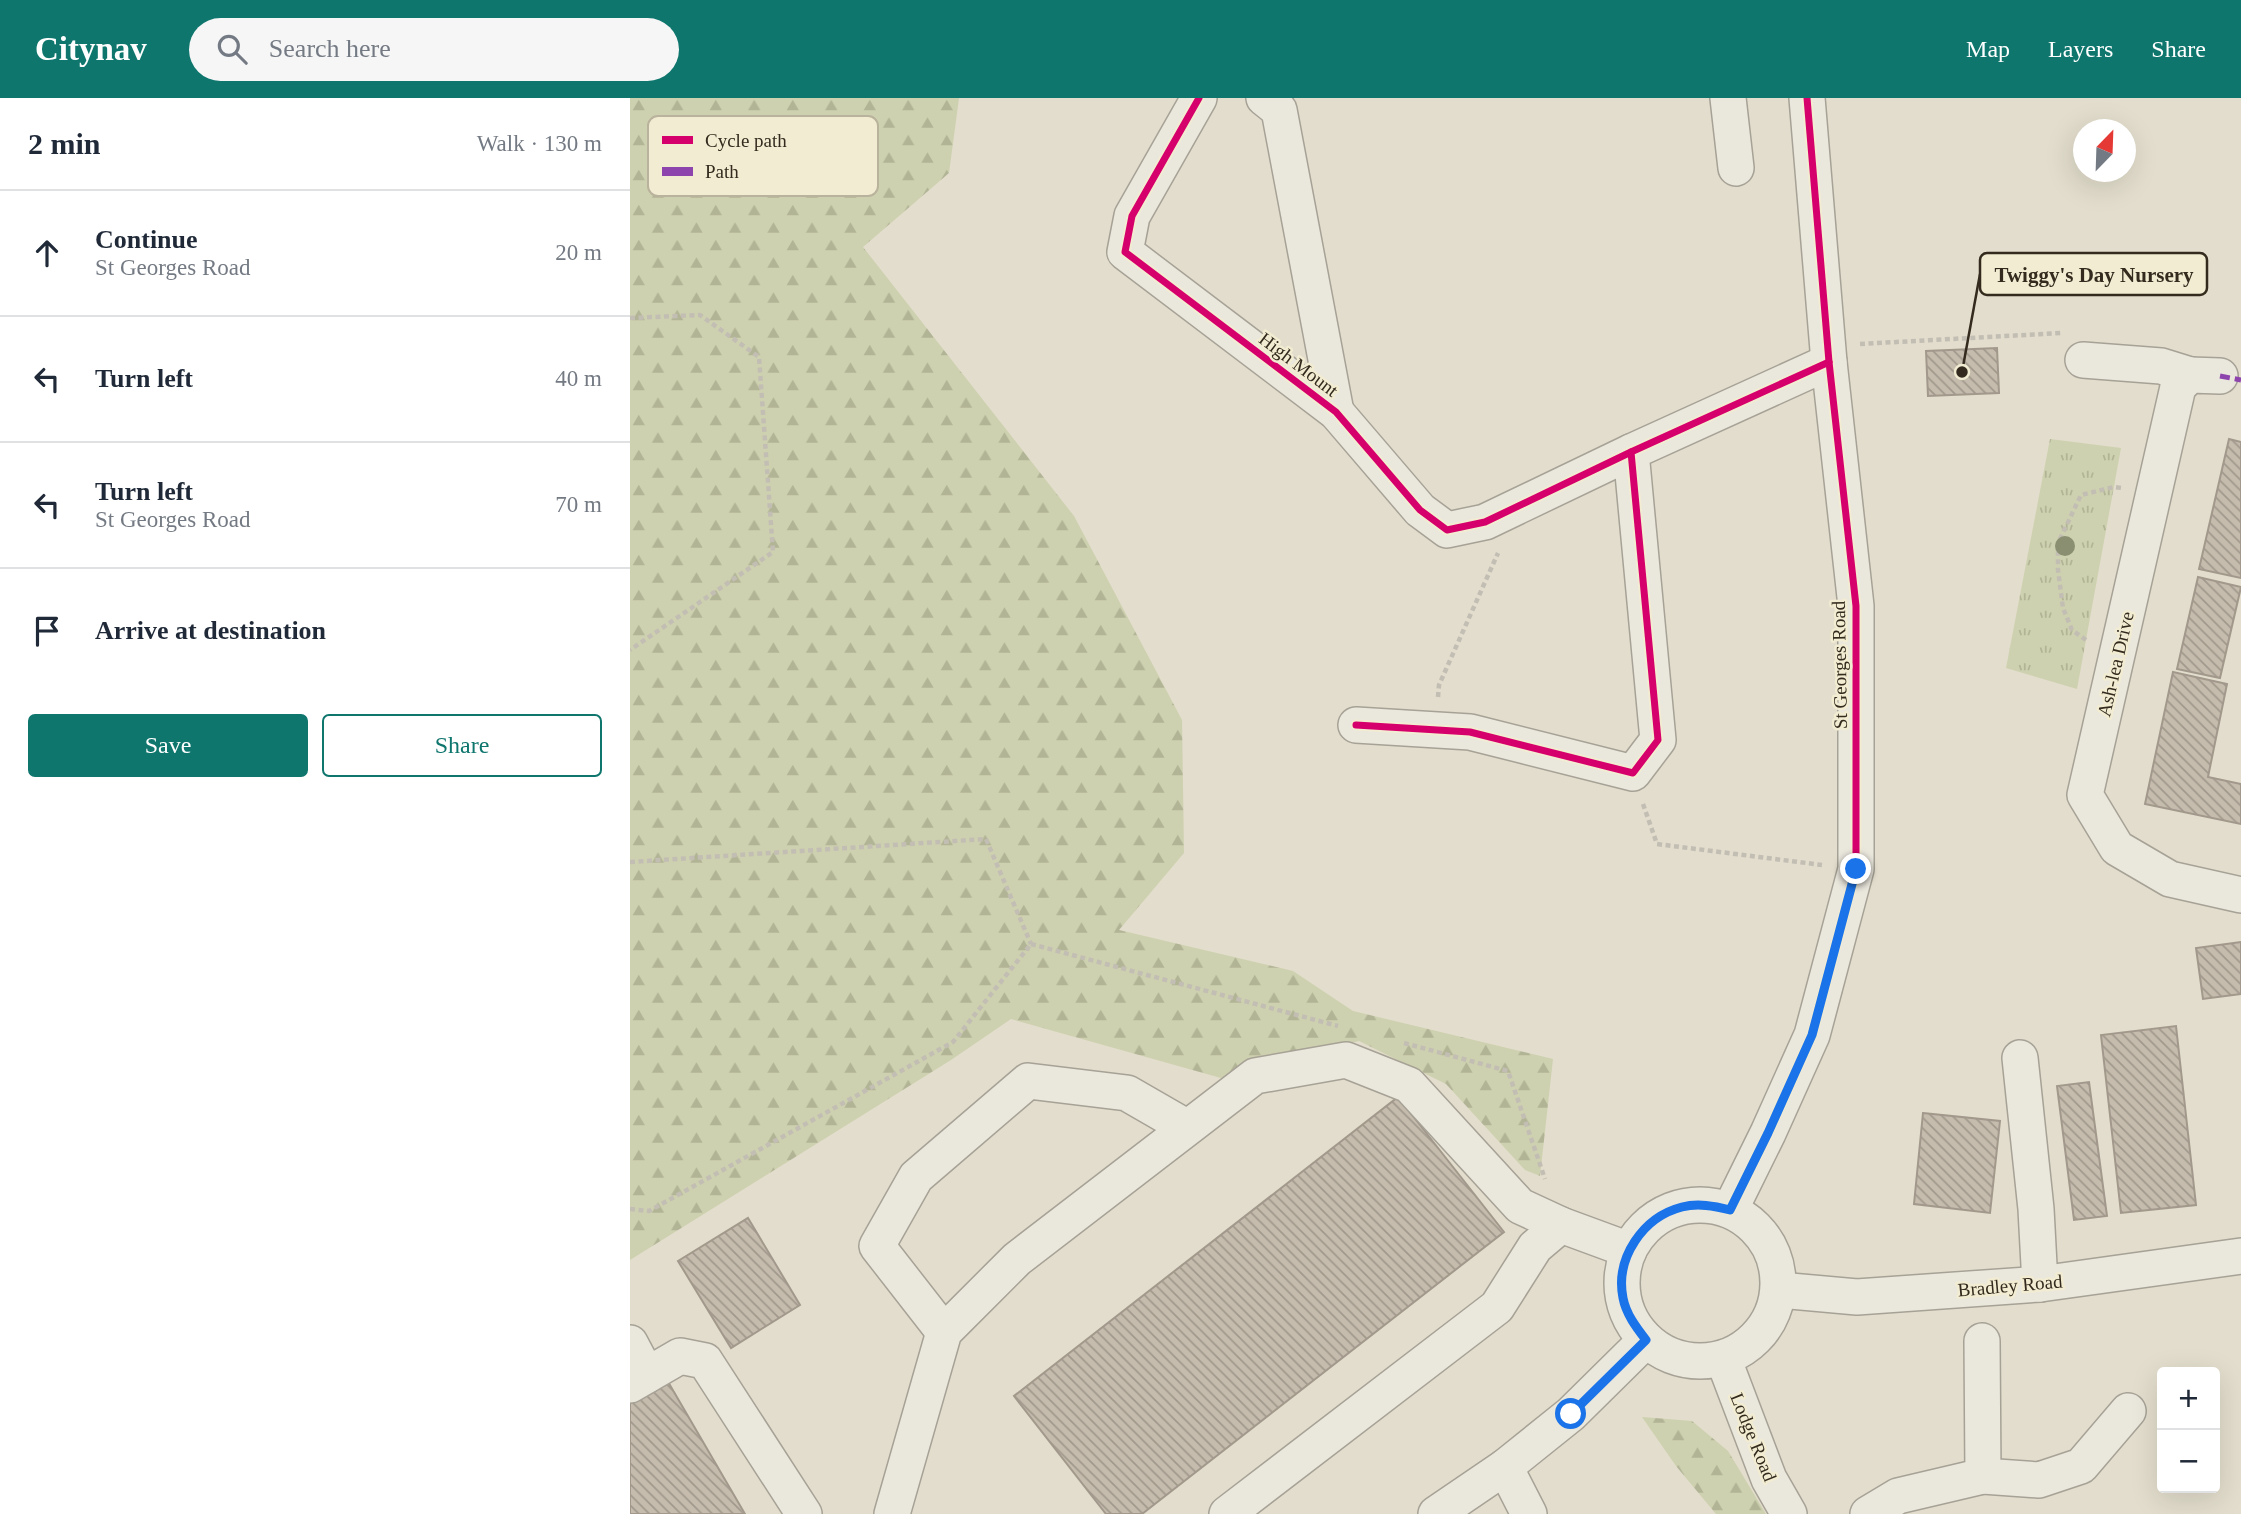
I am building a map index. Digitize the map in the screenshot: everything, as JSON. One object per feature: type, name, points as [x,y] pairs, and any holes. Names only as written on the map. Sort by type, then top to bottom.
[{"type":"street","name":"High Mount","points":[[1199,98],[1132,216],[1125,252],[1336,412],[1420,510],[1447,530],[1485,523],[1828,354]]},
{"type":"street","name":"High Mount","points":[[1264,98],[1279,110],[1336,412]]},
{"type":"street","points":[[1728,98],[1736,168]]},
{"type":"street","name":"St Georges Road","points":[[1730,1210],[1812,1035],[1856,869],[1856,606],[1828,354],[1807,98]]},
{"type":"street","name":"Ash-lea Drive","points":[[2083,360],[2161,366],[2205,376],[2178,387],[2085,795],[2117,848],[2169,879],[2241,895]]},
{"type":"street","points":[[1356,725],[1470,732],[1633,773],[1658,740],[1631,452]]},
{"type":"street","points":[[2020,1058],[2036,1209],[2040,1284]]},
{"type":"street","points":[[892,1514],[944,1332],[1017,1259],[1255,1076],[1346,1060],[1409,1085],[1520,1206],[1561,1225],[1629,1250]]},
{"type":"street","points":[[944,1332],[877,1245],[916,1177],[1028,1081],[1127,1093],[1186,1127]]},
{"type":"street","points":[[1706,1205],[1730,1210],[1751,1223],[1767,1242],[1777,1265],[1779,1290],[1774,1312],[1762,1332],[1744,1349],[1723,1358],[1695,1362],[1669,1355],[1646,1340],[1631,1320],[1623,1298],[1622,1273],[1629,1250],[1642,1230],[1661,1215],[1682,1207],[1706,1205]]},
{"type":"street","points":[[1227,1514],[1497,1307],[1535,1247],[1561,1225]]},
{"type":"street","name":"Bradley Road","points":[[1779,1290],[1857,1297],[2040,1284],[2241,1256]]},
{"type":"street","points":[[1436,1514],[1505,1466],[1571,1414],[1646,1340]]},
{"type":"street","points":[[1982,1341],[1983,1476]]},
{"type":"street","points":[[630,1343],[639,1380],[680,1356],[705,1361],[804,1514]]},
{"type":"street","name":"Lodge Road","points":[[1723,1358],[1769,1479],[1789,1514]]},
{"type":"street","points":[[1868,1514],[1898,1496],[1983,1476],[2039,1480],[2081,1466],[2128,1412]]},
{"type":"street","points":[[1505,1466],[1529,1514]]},
{"type":"path","points":[[630,318],[700,315],[759,357],[773,552],[630,650]]},
{"type":"path","points":[[1828,354],[2066,333],[2083,360]]},
{"type":"path","points":[[2118,652],[2087,641],[2072,630],[2063,608],[2058,543],[2081,495],[2114,487],[2154,494]]},
{"type":"path","points":[[1435,730],[1439,685],[1511,524],[1512,510]]},
{"type":"path","points":[[1633,773],[1657,844],[1856,869]]},
{"type":"path","points":[[630,862],[986,839],[1031,944],[953,1042],[649,1211],[630,1209]]},
{"type":"green space","points":[[630,98],[959,98],[949,173],[863,247],[1074,516],[1182,720],[1184,853],[1119,930],[1293,971],[1353,1011],[1553,1059],[1540,1176],[1525,1170],[1446,1084],[1359,1041],[1221,1078],[1011,1019],[951,1060],[630,1260]]},
{"type":"green space","points":[[2050,439],[2121,448],[2077,689],[2006,668]]},
{"type":"green space","points":[[1642,1417],[1692,1421],[1728,1451],[1766,1514],[1716,1514],[1676,1466]]},
{"type":"building","points":[[1997,348],[1999,393],[1928,396],[1926,351]]},
{"type":"building","points":[[2229,439],[2241,442],[2241,578],[2199,569]]},
{"type":"building","points":[[2198,577],[2241,587],[2220,678],[2177,669]]},
{"type":"building","points":[[2173,672],[2227,684],[2208,777],[2241,784],[2241,824],[2145,804]]},
{"type":"building","points":[[2241,942],[2241,994],[2203,999],[2196,948]]},
{"type":"building","points":[[2176,1026],[2196,1205],[2121,1213],[2101,1035]]},
{"type":"building","points":[[2089,1082],[2107,1216],[2074,1220],[2057,1086]]},
{"type":"building","points":[[1398,1097],[1504,1232],[1142,1514],[1106,1514],[1014,1396]]},
{"type":"building","points":[[1923,1113],[2000,1121],[1990,1213],[1914,1204]]},
{"type":"building","points":[[748,1218],[800,1305],[731,1348],[678,1261]]},
{"type":"building","points":[[667,1380],[745,1514],[630,1514],[630,1402]]},
{"type":"marked path","points":[[2220,376],[2241,380]]},
{"type":"cycle path","points":[[1199,98],[1132,216],[1125,252],[1336,412],[1420,510],[1447,530],[1485,522],[1631,452]]},
{"type":"cycle path","points":[[1730,1210],[1812,1035],[1856,869],[1856,606],[1829,362],[1807,98]]},
{"type":"cycle path","points":[[1356,725],[1470,732],[1633,773],[1658,740],[1631,452],[1829,362]]},
{"type":"place","name":"Twiggy's Day Nursery","points":[[1962,372]]},
{"type":"route","points":[[1571,1414],[1646,1340],[1631,1320],[1623,1298],[1622,1273],[1629,1250],[1642,1230],[1661,1215],[1682,1207],[1706,1205],[1730,1210],[1812,1035],[1856,869]]}]
